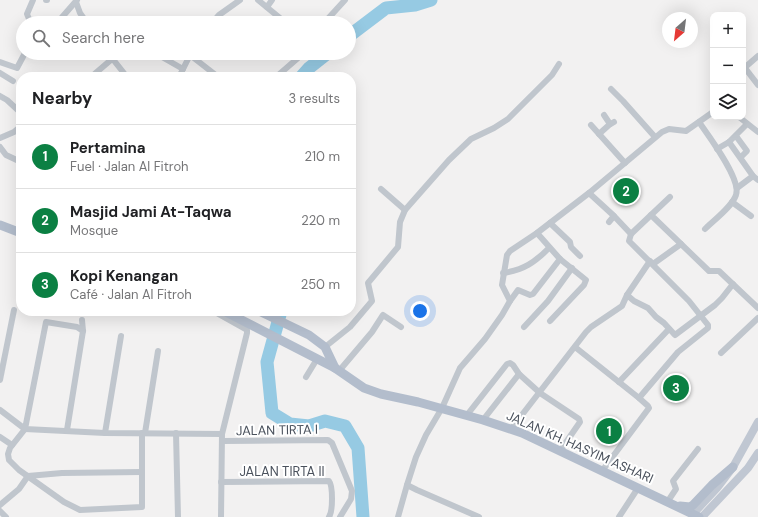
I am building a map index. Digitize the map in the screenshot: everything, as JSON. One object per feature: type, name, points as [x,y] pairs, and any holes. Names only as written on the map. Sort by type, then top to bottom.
[{"type":"main road","points":[[0,225],[16,231]]},
{"type":"main road","name":"JALAN KH. HASYIM ASHARI","points":[[234,316],[337,369],[364,388],[381,394],[442,408],[511,429],[698,516]]},
{"type":"main road","points":[[270,316],[309,335],[325,347],[337,369]]},
{"type":"main road","points":[[698,516],[733,467],[758,422]]},
{"type":"main road","points":[[698,516],[748,468],[758,453]]},
{"type":"main road","points":[[671,503],[685,507],[693,505],[733,467]]},
{"type":"street","points":[[28,16],[27,14],[33,0]]},
{"type":"street","points":[[218,16],[240,0]]},
{"type":"street","points":[[258,0],[278,16]]},
{"type":"street","points":[[267,7],[272,0]]},
{"type":"street","points":[[330,16],[345,0]]},
{"type":"street","points":[[63,16],[76,1]]},
{"type":"street","points":[[76,1],[82,16]]},
{"type":"street","points":[[746,66],[758,56]]},
{"type":"street","points":[[0,62],[17,68],[21,60]]},
{"type":"street","points":[[97,72],[111,60]]},
{"type":"street","points":[[113,60],[123,72]]},
{"type":"street","points":[[167,60],[183,69]]},
{"type":"street","points":[[182,72],[188,60]]},
{"type":"street","points":[[198,60],[212,72]]},
{"type":"street","points":[[282,72],[296,60]]},
{"type":"street","points":[[325,347],[350,327],[372,301],[368,283],[398,247],[400,222],[405,210],[465,144],[471,139],[494,128],[508,119],[552,75],[559,64]]},
{"type":"street","points":[[746,70],[758,85]]},
{"type":"street","points":[[0,73],[13,81]]},
{"type":"street","points":[[611,89],[655,137]]},
{"type":"street","points":[[0,96],[16,108]]},
{"type":"street","points":[[510,301],[502,285],[506,260],[510,251],[537,233],[589,193],[662,132],[669,129],[686,131],[710,114]]},
{"type":"street","points":[[599,134],[612,123],[604,115]]},
{"type":"street","points":[[743,120],[758,132]]},
{"type":"street","points":[[699,122],[732,175],[737,188],[737,193],[732,202],[705,229]]},
{"type":"street","points":[[717,149],[729,142],[748,124]]},
{"type":"street","points":[[591,125],[625,163]]},
{"type":"street","points":[[0,138],[16,130]]},
{"type":"street","points":[[736,136],[746,151],[741,157]]},
{"type":"street","points":[[729,142],[756,178],[737,188]]},
{"type":"street","points":[[0,147],[6,155],[16,160]]},
{"type":"street","points":[[382,189],[405,210]]},
{"type":"street","points":[[589,193],[610,211],[631,234]]},
{"type":"street","points":[[639,398],[671,359],[686,345],[708,330],[708,325],[689,301],[629,241],[631,234],[670,197]]},
{"type":"street","points":[[732,202],[751,216]]},
{"type":"street","points":[[651,215],[709,271],[719,271],[758,308]]},
{"type":"street","points":[[609,222],[614,216]]},
{"type":"street","points":[[550,223],[570,242],[571,247],[580,256]]},
{"type":"street","points":[[537,233],[560,259],[585,278],[586,281],[550,321]]},
{"type":"street","points":[[511,429],[591,327],[622,306],[627,295],[651,262],[681,244]]},
{"type":"street","points":[[503,273],[517,271],[526,267],[549,248]]},
{"type":"street","points":[[398,517],[416,456],[426,435],[442,408],[460,368],[485,339],[518,290],[530,295],[533,294],[560,259]]},
{"type":"street","points":[[524,327],[548,301],[572,268]]},
{"type":"street","points":[[627,295],[634,301],[648,308],[674,334],[678,334],[722,298],[733,284]]},
{"type":"street","points":[[0,380],[14,310]]},
{"type":"street","points":[[337,369],[372,332],[383,315],[400,327]]},
{"type":"street","points":[[221,517],[222,434],[247,333],[247,330],[222,316]]},
{"type":"street","points":[[721,352],[758,318]]},
{"type":"street","points":[[67,430],[83,331],[82,320]]},
{"type":"street","points":[[83,331],[77,327],[46,322],[25,429],[12,445],[8,454],[8,460],[11,464],[64,502],[80,510],[142,507],[141,472],[144,433],[158,351]]},
{"type":"street","points":[[619,382],[669,329]]},
{"type":"street","points":[[105,433],[121,336]]},
{"type":"street","points":[[575,347],[639,398],[649,408],[602,471]]},
{"type":"street","points":[[306,377],[316,359]]},
{"type":"street","points":[[467,415],[507,364],[510,363],[519,374],[540,393],[580,420],[560,451]]},
{"type":"street","points":[[483,420],[519,374]]},
{"type":"street","points":[[0,410],[25,429],[105,433],[222,434]]},
{"type":"street","points":[[176,433],[178,517]]},
{"type":"street","points":[[0,437],[12,445]]},
{"type":"street","name":"JALAN TIRTA I","points":[[222,441],[328,440],[332,443],[352,491],[351,499],[340,517]]},
{"type":"street","points":[[671,503],[676,488],[673,481],[698,449]]},
{"type":"street","points":[[28,476],[62,473],[141,472]]},
{"type":"street","points":[[0,505],[19,489],[28,476]]},
{"type":"street","name":"JALAN TIRTA II","points":[[221,482],[329,481],[332,486],[331,513],[329,517]]},
{"type":"street","points":[[407,485],[479,517]]},
{"type":"street","points":[[619,517],[638,488]]},
{"type":"street","points":[[88,510],[88,517]]},
{"type":"street","points":[[0,511],[6,517]]},
{"type":"waterway","points":[[356,31],[386,8],[415,5],[431,0]]},
{"type":"waterway","points":[[305,72],[319,60]]},
{"type":"waterway","points":[[280,316],[267,362],[272,413],[290,424],[309,426],[325,421],[345,426],[358,448],[363,517]]},
{"type":"place","name":"Masjid Jami At-Taqwa","points":[[626,191]]},
{"type":"place","name":"Kopi Kenangan","points":[[676,388]]},
{"type":"place","name":"Pertamina","points":[[609,431]]}]
